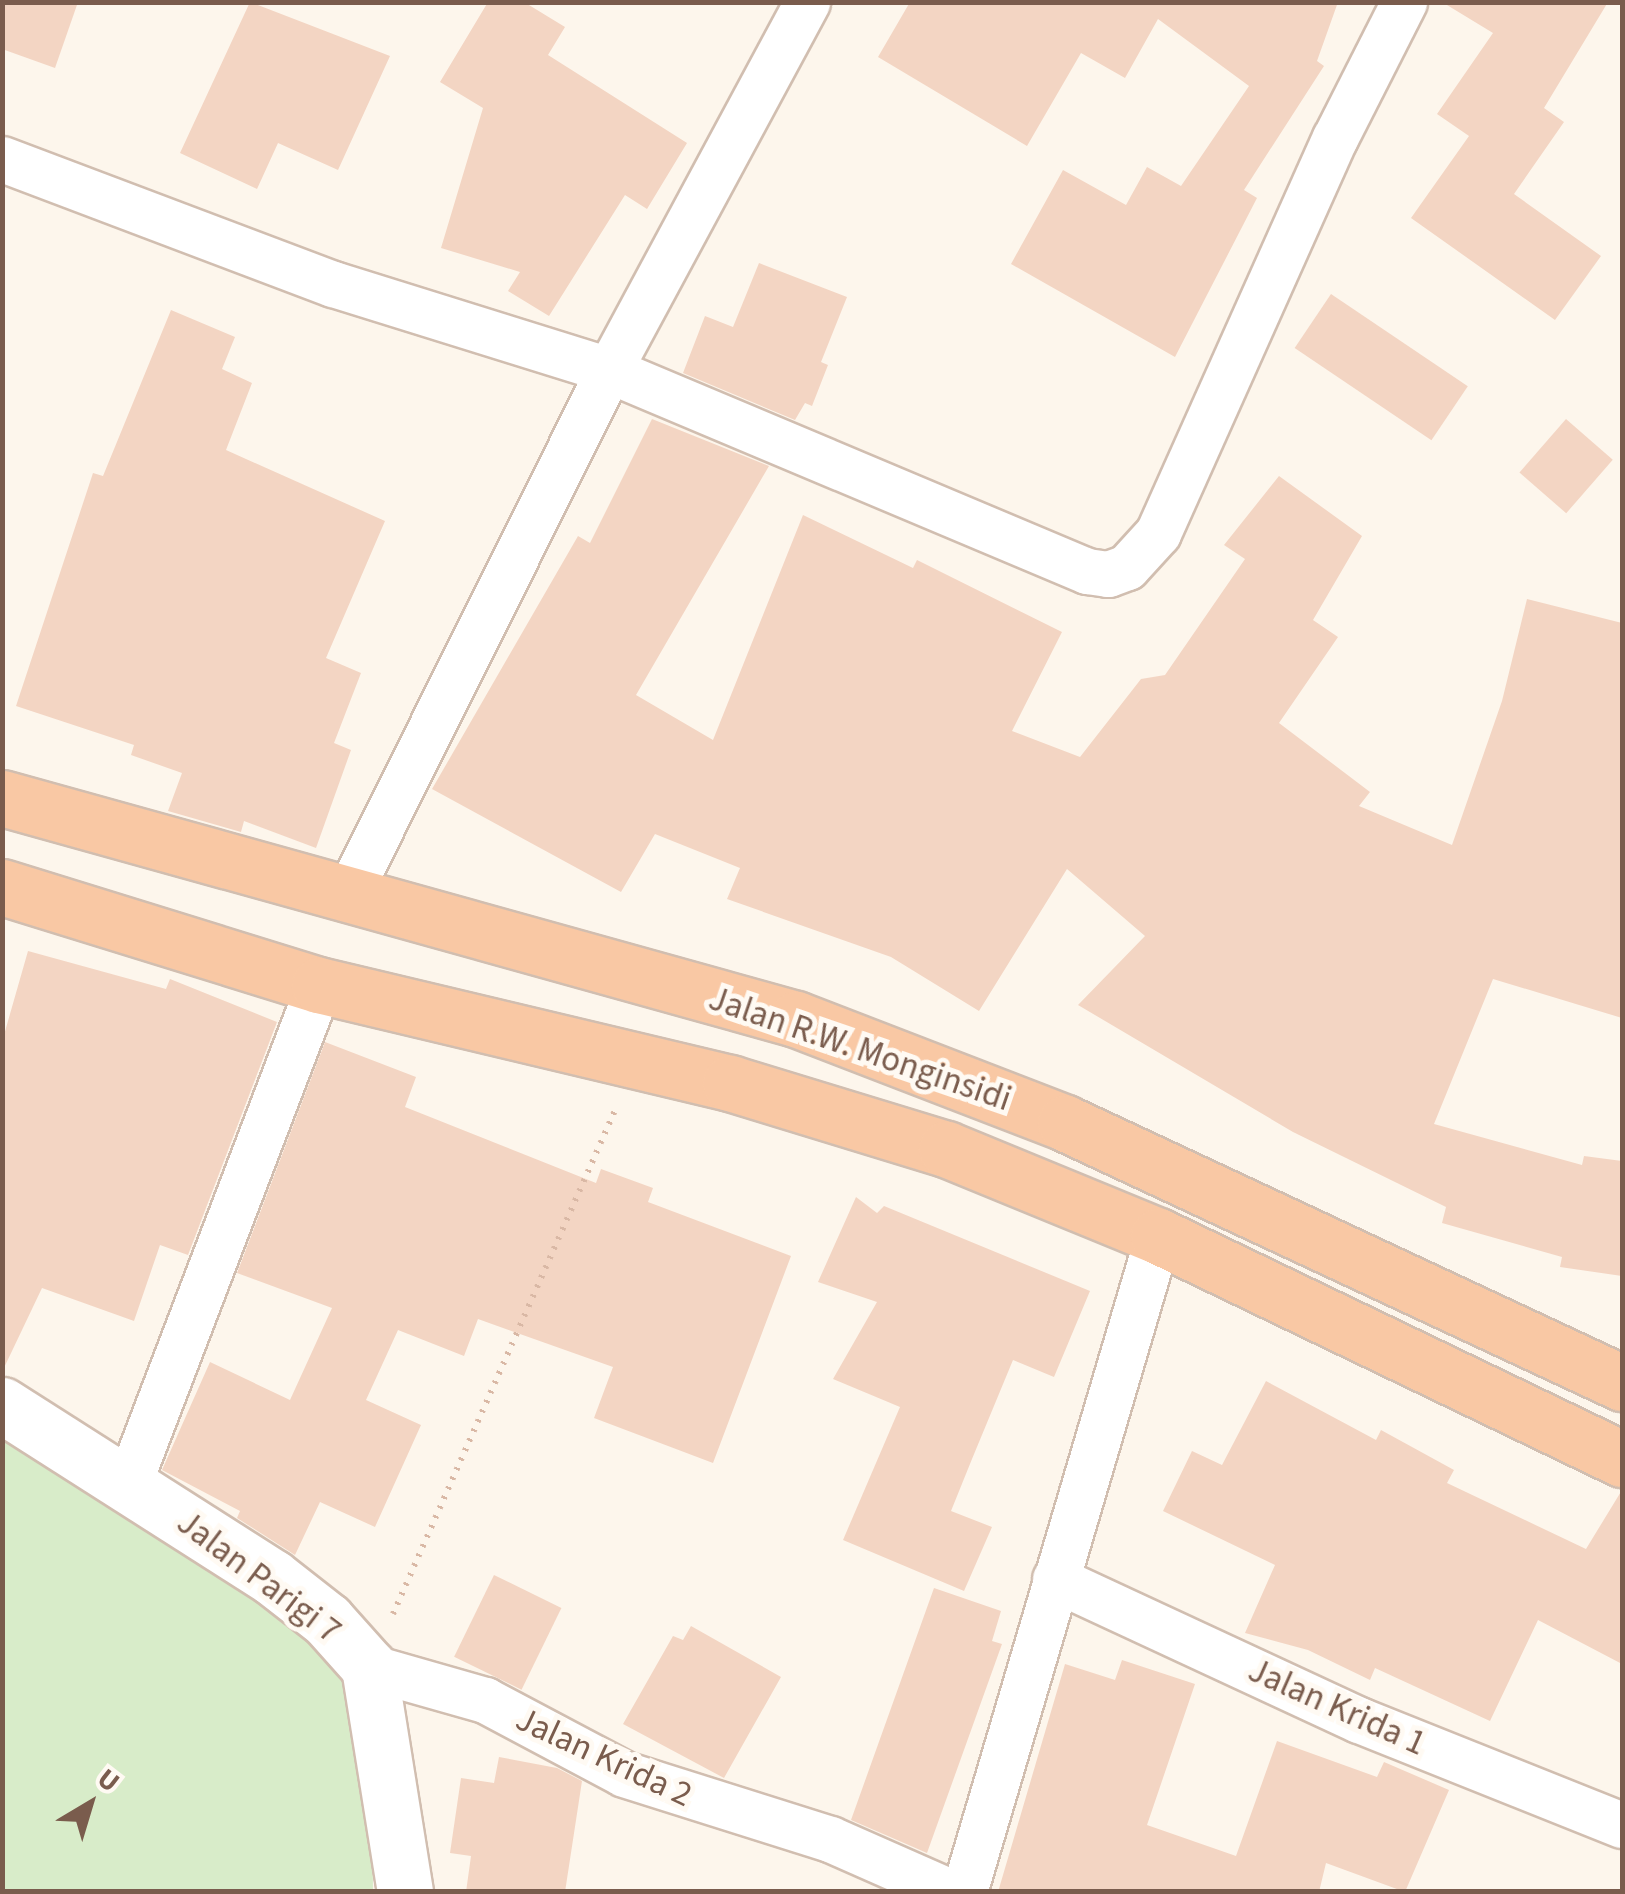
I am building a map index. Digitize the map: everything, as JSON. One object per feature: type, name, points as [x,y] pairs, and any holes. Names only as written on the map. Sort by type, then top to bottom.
[{"type":"highway","name":"Jalan R.W. Monginsidi","points":[[2,798],[346,898],[796,1019],[983,1088],[1064,1123],[1622,1383]]},
{"type":"highway","name":"Jalan R.W. Monginsidi","points":[[2,888],[319,985],[776,1097],[946,1149],[1158,1236],[1622,1459]]},
{"type":"highway","points":[[776,1097],[796,1019]]},
{"type":"street","points":[[346,898],[609,370],[807,2]]},
{"type":"street","points":[[2,159],[333,284],[609,370],[1088,570],[1108,574],[1127,567],[1158,534],[1335,138],[1404,2]]},
{"type":"street","points":[[130,1482],[319,985]]},
{"type":"street","points":[[964,1892],[1158,1236]]},
{"type":"street","name":"Jalan Parigi 7","points":[[2,1405],[130,1482],[272,1577],[327,1620],[370,1667],[405,1892]]},
{"type":"street","name":"Jalan Krida 1","points":[[1055,1579],[1358,1720],[1622,1826]]},
{"type":"street","name":"Jalan Krida 2","points":[[370,1667],[485,1700],[624,1774],[810,1834],[950,1892]]},
{"type":"path","points":[[370,1667],[637,1062]]},
{"type":"green space","points":[[2,1412],[352,1669],[372,1803],[373,1891],[3,1891]]},
{"type":"building","points":[[2,2],[78,2],[55,68],[2,49]]},
{"type":"building","points":[[250,2],[390,56],[338,170],[278,143],[257,189],[180,153]]},
{"type":"building","points":[[488,2],[524,2],[565,27],[548,55],[687,143],[647,209],[625,195],[549,316],[508,291],[520,272],[441,248],[483,108],[440,82]]},
{"type":"building","points":[[910,2],[1338,2],[1317,61],[1324,66],[1244,190],[1257,198],[1175,357],[1011,264],[1063,170],[1126,205],[1147,167],[1181,186],[1249,86],[1158,19],[1125,78],[1081,53],[1027,146],[878,57]]},
{"type":"building","points":[[1442,2],[1608,2],[1544,108],[1564,122],[1514,194],[1601,256],[1555,320],[1411,218],[1469,136],[1437,114],[1493,33]]},
{"type":"building","points":[[759,263],[847,297],[821,362],[828,365],[812,406],[805,403],[795,420],[683,373],[705,316],[733,327]]},
{"type":"building","points":[[1331,294],[1468,386],[1431,440],[1295,348]]},
{"type":"building","points":[[171,310],[235,337],[222,369],[252,383],[226,450],[385,521],[326,658],[361,673],[334,743],[351,750],[316,848],[244,821],[241,832],[168,811],[182,773],[131,755],[134,745],[16,706],[93,473],[103,476]]},
{"type":"building","points":[[652,419],[769,466],[636,695],[713,740],[803,515],[913,568],[917,560],[1062,632],[1012,731],[1080,757],[1141,679],[1165,675],[1245,559],[1224,545],[1279,476],[1362,536],[1313,620],[1338,637],[1279,723],[1370,792],[1359,806],[1452,845],[1502,701],[1527,599],[1622,623],[1622,1018],[1493,979],[1434,1124],[1582,1165],[1584,1156],[1622,1161],[1622,1276],[1560,1267],[1562,1257],[1442,1223],[1446,1207],[1293,1132],[1078,1005],[1145,936],[1067,869],[979,1011],[891,957],[727,899],[740,868],[655,834],[621,892],[432,789],[578,536],[590,543]]},
{"type":"building","points":[[1566,419],[1613,460],[1566,513],[1519,473]]},
{"type":"building","points":[[28,951],[166,989],[170,979],[277,1022],[188,1255],[160,1245],[134,1321],[42,1288],[2,1372],[2,1042]]},
{"type":"building","points":[[325,1042],[416,1077],[405,1107],[596,1183],[601,1169],[653,1188],[648,1202],[791,1256],[713,1463],[594,1418],[613,1367],[478,1319],[464,1356],[398,1330],[366,1400],[421,1425],[375,1527],[320,1502],[295,1555],[237,1518],[240,1511],[162,1470],[210,1362],[290,1400],[332,1308],[237,1273]]},
{"type":"building","points":[[856,1197],[877,1213],[884,1206],[1090,1291],[1054,1377],[1013,1360],[951,1511],[992,1527],[964,1591],[843,1540],[900,1407],[833,1379],[877,1302],[818,1282]]},
{"type":"building","points":[[1266,1381],[1376,1440],[1381,1430],[1454,1470],[1447,1483],[1586,1549],[1622,1490],[1622,1664],[1538,1620],[1490,1721],[1375,1668],[1370,1680],[1308,1650],[1245,1633],[1275,1565],[1163,1511],[1192,1451],[1222,1465]]},
{"type":"building","points":[[494,1575],[561,1608],[522,1690],[454,1657]]},
{"type":"building","points":[[934,1588],[1001,1611],[992,1641],[1002,1644],[927,1853],[851,1820]]},
{"type":"building","points":[[691,1626],[781,1677],[724,1778],[623,1724],[673,1636],[683,1640]]},
{"type":"building","points":[[1122,1660],[1195,1684],[1147,1825],[1236,1856],[1277,1741],[1377,1777],[1384,1762],[1449,1790],[1405,1892],[1326,1863],[1319,1892],[998,1892],[1065,1664],[1115,1680]]},
{"type":"building","points":[[499,1757],[557,1768],[582,1781],[565,1892],[466,1892],[471,1856],[450,1853],[461,1778],[494,1783]]}]
